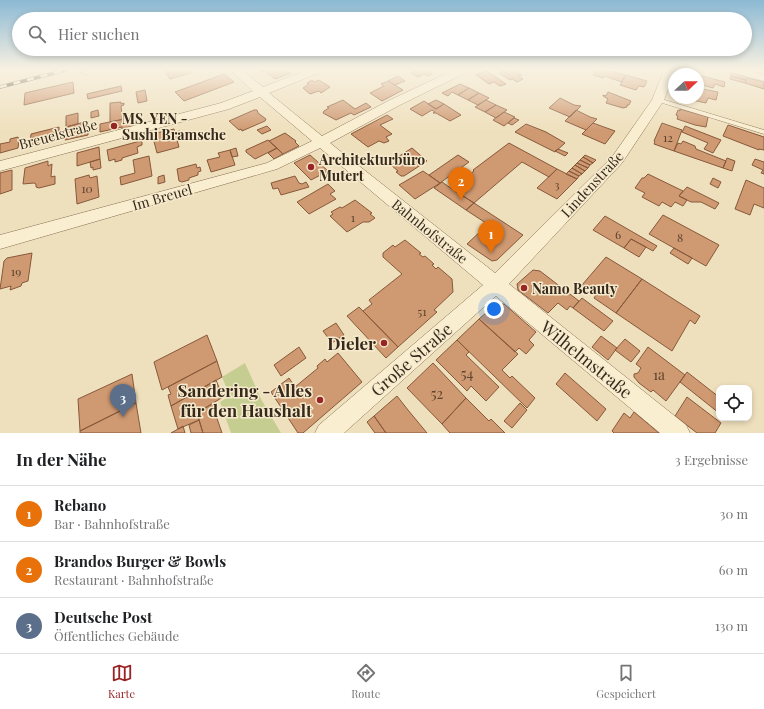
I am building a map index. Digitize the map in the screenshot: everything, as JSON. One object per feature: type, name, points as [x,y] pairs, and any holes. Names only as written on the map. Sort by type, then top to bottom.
[{"type":"street","name":"Breuelstraße","points":[[0,166],[225,106],[267,90]]},
{"type":"street","name":"Im Breuel","points":[[0,242],[272,166],[421,90]]},
{"type":"street","name":"Lindenstraße","points":[[496,285],[617,160],[658,100],[662,90]]},
{"type":"street","name":"Bahnhofstraße","points":[[263,92],[321,142],[496,285]]},
{"type":"street","name":"Große Straße","points":[[327,433],[496,285]]},
{"type":"street","name":"Wilhelmstraße","points":[[496,285],[678,433]]},
{"type":"lane","points":[[658,100],[764,132]]},
{"type":"green space","points":[[245,363],[261,399],[281,433],[231,433],[220,402],[230,396],[222,377]]},
{"type":"building","points":[[37,90],[74,90],[74,93],[24,105],[25,93]]},
{"type":"building","points":[[103,90],[122,91],[88,99],[87,94]]},
{"type":"building","points":[[145,90],[147,101],[138,103],[136,92]]},
{"type":"building","points":[[180,90],[212,90],[184,101],[175,92]]},
{"type":"building","points":[[306,90],[325,90],[321,93],[319,91],[310,94]]},
{"type":"building","points":[[376,90],[403,90],[382,101],[370,93]]},
{"type":"building","points":[[448,90],[466,90],[458,95],[452,92],[448,96],[442,93]]},
{"type":"building","points":[[466,90],[473,90],[479,93],[468,100],[458,95]]},
{"type":"building","points":[[704,90],[718,92],[716,100],[708,98],[706,103],[704,103]]},
{"type":"building","points":[[608,92],[631,101],[629,105],[623,108],[606,103],[608,99],[603,95],[606,96]]},
{"type":"building","points":[[479,93],[489,98],[478,105],[468,100]]},
{"type":"building","points":[[560,98],[574,105],[581,106],[570,117],[549,108]]},
{"type":"building","points":[[343,100],[355,109],[366,103],[371,107],[354,115],[351,113],[336,120],[323,113],[329,108],[327,107]]},
{"type":"building","points":[[436,100],[444,104],[436,109],[428,104]]},
{"type":"building","points":[[486,100],[496,105],[485,112],[475,107]]},
{"type":"building","points":[[424,101],[436,109],[444,104],[461,115],[450,121],[436,113],[433,113],[435,112],[432,110],[422,116],[410,109]]},
{"type":"building","points":[[121,102],[121,104],[124,103],[124,105],[121,106],[122,114],[125,113],[125,119],[110,122],[110,103]]},
{"type":"building","points":[[496,105],[507,110],[496,118],[485,112]]},
{"type":"building","points":[[680,109],[708,117],[706,127],[677,119],[678,116],[676,115]]},
{"type":"building","points":[[98,110],[99,116],[91,118],[91,112]]},
{"type":"building","points":[[257,110],[258,113],[266,119],[265,121],[242,131],[229,121]]},
{"type":"building","points":[[576,110],[597,119],[586,130],[565,121]]},
{"type":"building","points":[[504,112],[515,117],[504,126],[493,120]]},
{"type":"building","points":[[78,113],[78,124],[66,127],[66,116]]},
{"type":"building","points":[[387,115],[393,119],[380,125],[392,134],[386,137],[389,141],[384,143],[379,141],[368,147],[351,134]]},
{"type":"building","points":[[133,117],[134,126],[100,132],[100,124]]},
{"type":"building","points":[[514,118],[519,120],[512,125],[508,123]]},
{"type":"building","points":[[88,121],[88,135],[65,140],[66,127]]},
{"type":"building","points":[[593,123],[615,131],[605,144],[582,134]]},
{"type":"building","points":[[662,123],[682,130],[674,151],[654,144]]},
{"type":"building","points":[[526,124],[546,132],[565,143],[555,152],[515,132]]},
{"type":"building","points":[[728,125],[764,137],[764,150],[759,150],[723,136]]},
{"type":"building","points":[[267,126],[271,130],[262,134],[257,130]]},
{"type":"building","points":[[685,126],[721,140],[713,153],[704,149],[708,143],[682,132]]},
{"type":"building","points":[[59,127],[59,138],[30,145],[31,134]]},
{"type":"building","points":[[174,129],[175,132],[180,131],[181,135],[176,136],[179,147],[157,153],[152,134]]},
{"type":"building","points":[[285,133],[296,141],[295,142],[299,146],[283,154],[269,141]]},
{"type":"building","points":[[18,137],[18,148],[0,153],[0,144],[10,142],[10,139]]},
{"type":"building","points":[[268,140],[277,148],[255,159],[246,152],[246,150]]},
{"type":"building","points":[[140,141],[142,142],[142,145],[137,147],[138,153],[115,162],[115,159],[109,161],[107,150]]},
{"type":"building","points":[[683,141],[695,146],[696,149],[726,161],[723,168],[674,151],[678,143],[681,144]]},
{"type":"building","points":[[509,143],[557,169],[549,177],[522,162],[474,203],[452,189],[474,171],[473,170]]},
{"type":"building","points":[[99,147],[100,159],[77,166],[77,153]]},
{"type":"building","points":[[236,148],[238,156],[232,157],[230,150]]},
{"type":"building","points":[[277,148],[283,154],[274,159],[268,153]]},
{"type":"building","points":[[412,148],[427,161],[404,176],[401,176],[391,165],[396,162],[393,160]]},
{"type":"building","points":[[558,149],[568,153],[565,156],[555,151]]},
{"type":"building","points":[[230,150],[235,165],[211,172],[207,160],[220,157],[218,153]]},
{"type":"building","name":"Architekturbüro Mutert","points":[[310,155],[328,171],[311,180],[294,163]]},
{"type":"building","points":[[458,155],[469,162],[440,183],[429,175]]},
{"type":"building","points":[[585,155],[596,160],[593,163],[583,157]]},
{"type":"building","points":[[149,156],[152,176],[121,185],[120,177],[135,173],[133,160]]},
{"type":"building","points":[[583,157],[593,163],[590,165],[580,160]]},
{"type":"building","points":[[727,158],[735,161],[732,171],[723,168]]},
{"type":"building","points":[[100,159],[101,168],[93,170],[90,162]]},
{"type":"building","points":[[755,159],[764,162],[764,174],[761,173],[763,170],[752,165]]},
{"type":"building","points":[[580,160],[590,165],[588,168],[577,163]]},
{"type":"building","points":[[48,161],[48,166],[52,164],[51,177],[55,176],[55,184],[39,188],[36,187],[36,184],[34,183],[23,184],[25,168]]},
{"type":"building","points":[[577,163],[588,168],[585,171],[575,165]]},
{"type":"building","points":[[196,164],[197,168],[200,167],[201,171],[198,172],[198,175],[189,178],[189,180],[182,182],[179,181],[177,169]]},
{"type":"building","points":[[575,165],[585,171],[582,174],[572,168]]},
{"type":"building","points":[[572,168],[582,174],[579,176],[569,171]]},
{"type":"building","points":[[557,169],[577,179],[557,199],[537,188]]},
{"type":"building","points":[[12,170],[12,190],[0,194],[0,173]]},
{"type":"building","points":[[423,171],[440,183],[415,199],[399,185]]},
{"type":"building","points":[[569,171],[579,176],[577,179],[566,174]]},
{"type":"building","points":[[648,174],[683,191],[679,196],[687,200],[683,206],[675,202],[671,207],[662,202],[659,206],[642,197],[645,193],[635,188],[642,178]]},
{"type":"building","points":[[89,175],[90,178],[97,176],[99,197],[77,204],[75,179]]},
{"type":"building","points":[[164,175],[165,182],[158,184],[158,177]]},
{"type":"building","points":[[295,176],[299,183],[302,184],[306,182],[309,187],[281,195],[278,188],[273,189],[271,183]]},
{"type":"building","points":[[713,178],[721,182],[718,188],[710,184]]},
{"type":"building","points":[[746,180],[764,188],[764,208],[754,204],[750,215],[735,209]]},
{"type":"building","points":[[442,182],[474,203],[466,210],[434,188]]},
{"type":"building","points":[[328,184],[335,191],[330,194],[336,199],[309,214],[297,202]]},
{"type":"building","points":[[687,187],[719,203],[715,209],[701,202],[691,202],[679,196]]},
{"type":"building","points":[[355,200],[372,213],[370,214],[375,218],[369,222],[363,222],[347,232],[330,216],[333,214],[331,212],[340,207],[342,208]]},
{"type":"building","points":[[474,203],[523,235],[497,260],[492,261],[467,244],[483,229],[487,232],[492,227],[466,210]]},
{"type":"building","points":[[663,215],[719,245],[706,266],[649,234]]},
{"type":"building","points":[[605,216],[657,246],[653,251],[631,239],[624,248],[593,230]]},
{"type":"building","points":[[631,239],[646,247],[639,257],[624,248]]},
{"type":"building","points":[[405,240],[421,253],[419,254],[423,257],[425,256],[434,264],[432,265],[436,269],[438,267],[452,279],[453,292],[434,310],[437,312],[398,347],[363,311],[372,304],[369,300],[402,274],[383,257],[383,253],[393,245],[395,247]]},
{"type":"building","points":[[674,248],[692,258],[688,264],[670,253]]},
{"type":"building","points":[[32,253],[28,281],[22,283],[21,286],[10,290],[11,286],[0,289],[4,261],[7,258]]},
{"type":"building","points":[[606,257],[642,279],[616,313],[594,298],[596,295],[582,285]]},
{"type":"building","points":[[533,270],[540,271],[579,301],[573,308],[570,306],[567,310],[558,303],[548,313],[518,290],[517,284]]},
{"type":"building","points":[[642,279],[700,316],[695,324],[690,320],[672,351],[616,313]]},
{"type":"building","points":[[582,298],[613,321],[604,331],[573,308]]},
{"type":"building","points":[[496,304],[504,304],[536,332],[529,340],[534,345],[526,354],[519,348],[515,352],[479,319]]},
{"type":"building","points":[[359,307],[398,347],[386,358],[347,316]]},
{"type":"building","points":[[479,319],[518,354],[502,370],[510,378],[512,376],[535,398],[527,408],[457,340]]},
{"type":"building","points":[[336,323],[344,335],[332,343],[323,331]]},
{"type":"building","points":[[207,335],[217,361],[162,390],[154,362]]},
{"type":"building","points":[[601,336],[617,348],[608,360],[592,347]]},
{"type":"building","points":[[625,339],[640,351],[631,362],[615,350]]},
{"type":"building","points":[[457,340],[469,352],[466,355],[499,387],[486,401],[471,386],[467,391],[436,360]]},
{"type":"building","points":[[299,347],[306,358],[281,376],[274,365]]},
{"type":"building","points":[[648,347],[685,375],[666,401],[653,390],[651,392],[639,383],[634,377],[634,374],[638,373],[641,368],[636,364]]},
{"type":"building","points":[[338,353],[362,382],[303,433],[298,433],[271,392],[289,378],[295,387],[318,368],[317,366],[325,359],[327,362]]},
{"type":"building","points":[[217,361],[222,377],[171,406],[168,395],[171,394],[168,387]]},
{"type":"building","points":[[433,363],[466,398],[442,424],[407,388]]},
{"type":"building","points":[[687,372],[716,395],[716,411],[680,382]]},
{"type":"building","points":[[565,373],[606,409],[597,421],[556,384]]},
{"type":"building","points":[[132,374],[136,403],[80,431],[78,399]]},
{"type":"building","points":[[216,380],[223,397],[197,413],[199,420],[178,429],[171,406]]},
{"type":"building","points":[[397,396],[427,433],[386,433],[374,416]]},
{"type":"building","points":[[687,397],[716,419],[716,421],[721,423],[715,433],[697,433],[675,416]]},
{"type":"building","points":[[466,398],[489,421],[491,419],[505,433],[450,433],[442,424]]},
{"type":"building","points":[[136,403],[141,433],[80,433],[80,431]]},
{"type":"building","points":[[520,403],[527,410],[512,428],[504,421]]},
{"type":"building","points":[[212,404],[222,433],[203,433],[197,413]]},
{"type":"building","points":[[634,412],[659,433],[614,433],[612,431],[624,413],[630,418]]},
{"type":"building","points":[[374,416],[386,433],[375,433],[367,422]]},
{"type":"building","points":[[199,420],[203,433],[191,433],[189,425]]},
{"type":"building","points":[[183,426],[185,433],[171,433],[178,429]]},
{"type":"place","name":"MS. YEN - Sushi Bramsche","points":[[114,126]]},
{"type":"place","name":"Architekturbüro Mutert","points":[[311,167]]},
{"type":"place","name":"Brandos Burger & Bowls","points":[[461,200]]},
{"type":"place","name":"Rebano","points":[[491,253]]},
{"type":"place","name":"Namo Beauty","points":[[524,288]]},
{"type":"place","name":"Dieler","points":[[384,343]]},
{"type":"place","name":"Sandering - Alles für den Haushalt","points":[[320,400]]},
{"type":"place","name":"Deutsche Post","points":[[123,417]]}]
